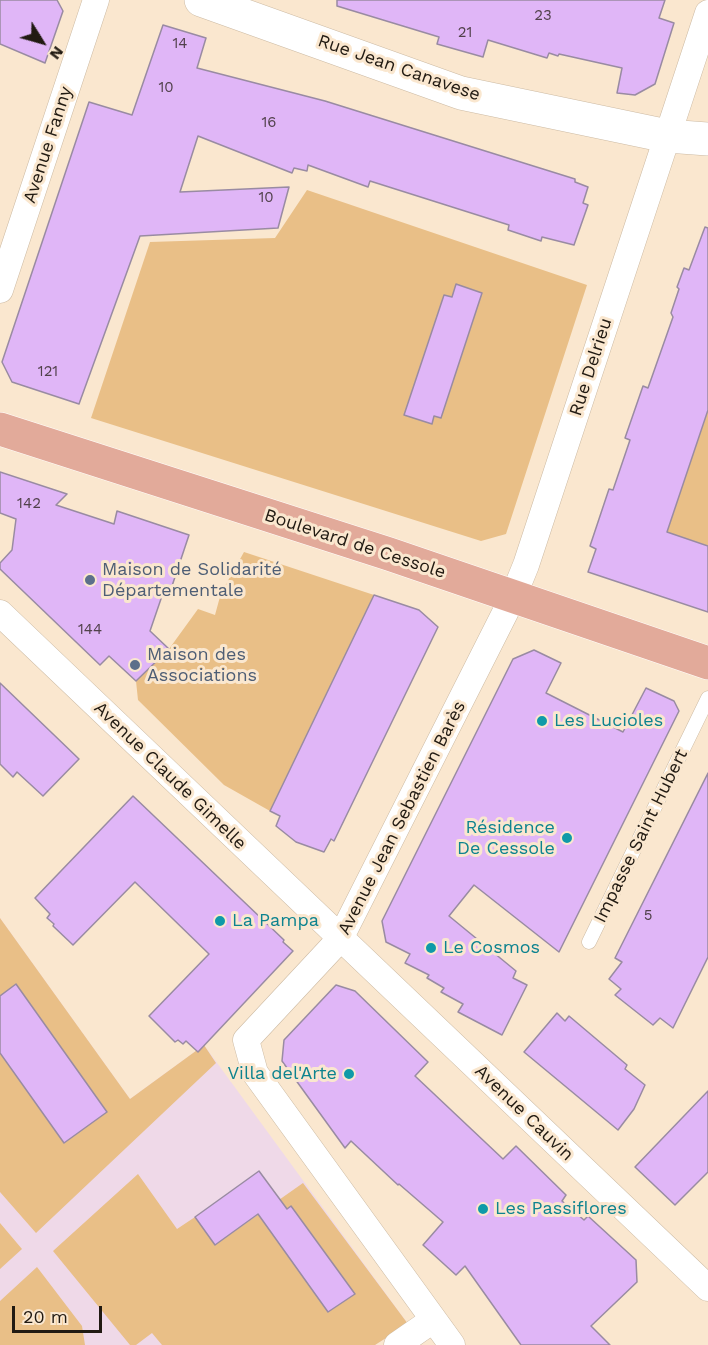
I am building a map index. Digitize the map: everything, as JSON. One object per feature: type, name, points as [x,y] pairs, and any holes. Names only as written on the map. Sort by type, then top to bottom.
[{"type":"main road","name":"Boulevard de Cessole","points":[[0,429],[389,554],[708,663]]},
{"type":"street","name":"Avenue Fanny","points":[[0,290],[96,0]]},
{"type":"street","name":"Rue Jean Canavese","points":[[201,0],[245,7],[461,93],[667,136],[708,139]]},
{"type":"street","name":"Rue Delrieu","points":[[513,597],[526,565],[708,13]]},
{"type":"street","name":"Avenue Jean Sebastien Barès","points":[[452,1345],[255,1073],[246,1040],[340,939],[513,597]]},
{"type":"street","name":"Avenue Claude Gimelle","points":[[0,613],[340,939]]},
{"type":"street","name":"Avenue Cauvin","points":[[340,939],[708,1288]]},
{"type":"street","points":[[398,1345],[433,1320]]},
{"type":"lane","name":"Impasse Saint Hubert","points":[[589,942],[708,698]]},
{"type":"shaded area","points":[[307,190],[587,285],[506,534],[481,541],[91,418],[150,242],[275,238]]},
{"type":"shaded area","points":[[708,410],[708,546],[661,530]]},
{"type":"shaded area","points":[[244,552],[374,595],[270,811],[224,785],[138,700],[136,681],[169,649],[198,609],[215,615],[221,593]]},
{"type":"shaded area","points":[[0,918],[130,1099],[204,1045],[408,1324],[375,1345],[0,1345]]},
{"type":"shaded area","points":[[0,918],[130,1099],[204,1045],[216,1063],[36,1233],[0,1192]]},
{"type":"shaded area","points":[[138,1174],[177,1229],[195,1217],[215,1245],[303,1183],[408,1324],[375,1345],[162,1345],[152,1333],[136,1345],[130,1345],[53,1251]],"holes":[[[291,1206],[355,1294],[328,1312]]]},
{"type":"shaded area","points":[[0,1223],[22,1249],[0,1269]]},
{"type":"shaded area","points":[[37,1267],[82,1326],[85,1345],[0,1345],[0,1301]]},
{"type":"building","points":[[0,0],[57,0],[63,11],[45,63],[0,44]]},
{"type":"building","points":[[337,0],[665,0],[659,18],[674,23],[655,84],[635,95],[617,93],[622,68],[559,54],[558,56],[549,53],[547,58],[488,40],[483,57],[437,44],[439,37],[337,6]]},
{"type":"building","points":[[163,25],[206,38],[197,68],[325,101],[575,179],[575,182],[588,187],[583,203],[588,205],[574,245],[542,237],[541,241],[508,230],[509,225],[370,181],[368,187],[308,165],[307,171],[294,168],[292,173],[198,136],[180,192],[289,187],[278,228],[140,236],[79,404],[12,382],[2,362],[89,102],[132,115]]},
{"type":"building","points":[[705,227],[708,228],[708,410],[667,532],[708,546],[708,612],[588,572],[596,549],[590,546],[609,489],[613,490],[630,440],[625,438],[643,386],[648,388],[673,317],[671,313],[684,268],[689,270]]},
{"type":"building","points":[[456,284],[482,293],[441,418],[434,416],[432,424],[404,415],[444,295],[452,297]]},
{"type":"building","points":[[0,472],[67,494],[56,505],[114,524],[117,511],[189,535],[169,595],[163,593],[150,631],[169,649],[136,681],[109,656],[100,665],[0,569],[0,563],[12,550],[16,519],[0,513]]},
{"type":"building","points":[[374,595],[419,610],[438,627],[334,841],[331,839],[324,852],[296,842],[276,826],[280,816],[270,811]]},
{"type":"building","points":[[534,650],[561,663],[546,693],[623,732],[646,688],[674,701],[679,711],[559,952],[474,885],[449,916],[516,971],[513,978],[527,985],[502,1035],[458,1012],[463,1004],[441,992],[444,988],[427,978],[429,975],[405,963],[410,954],[386,942],[382,921],[513,659]]},
{"type":"building","points":[[0,683],[79,759],[43,796],[17,772],[13,777],[0,764]]},
{"type":"building","points":[[708,773],[708,957],[673,1028],[660,1018],[653,1025],[615,995],[621,989],[609,979],[622,962],[615,958]]},
{"type":"building","name":"La Pampa","points":[[133,796],[293,951],[198,1052],[186,1041],[183,1044],[178,1040],[175,1042],[149,1016],[209,954],[135,882],[73,945],[53,926],[54,924],[47,918],[50,914],[35,898]]},
{"type":"building","points":[[16,984],[107,1112],[64,1143],[0,1053],[0,996]]},
{"type":"building","points":[[336,985],[355,991],[428,1062],[415,1076],[503,1159],[516,1146],[566,1195],[562,1201],[584,1220],[588,1216],[636,1260],[637,1282],[591,1326],[610,1345],[521,1345],[465,1266],[456,1275],[423,1245],[443,1222],[398,1185],[351,1141],[345,1148],[282,1061],[284,1040]]},
{"type":"building","points":[[557,1013],[565,1021],[569,1016],[627,1065],[625,1069],[645,1085],[634,1109],[618,1130],[524,1052]]},
{"type":"building","points":[[708,1091],[708,1172],[675,1205],[635,1167]]},
{"type":"building","points":[[259,1171],[287,1209],[291,1206],[355,1294],[328,1312],[258,1214],[215,1245],[195,1217]]},
{"type":"place","name":"Maison de Solidarité Départementale","points":[[90,580]]},
{"type":"place","name":"Maison des Associations","points":[[135,665]]},
{"type":"place","name":"Les Lucioles","points":[[542,721]]},
{"type":"place","name":"Résidence De Cessole","points":[[567,838]]},
{"type":"place","name":"La Pampa","points":[[220,921]]},
{"type":"place","name":"Le Cosmos","points":[[431,948]]},
{"type":"place","name":"Villa del'Arte","points":[[349,1074]]},
{"type":"place","name":"Les Passiflores","points":[[483,1209]]}]
